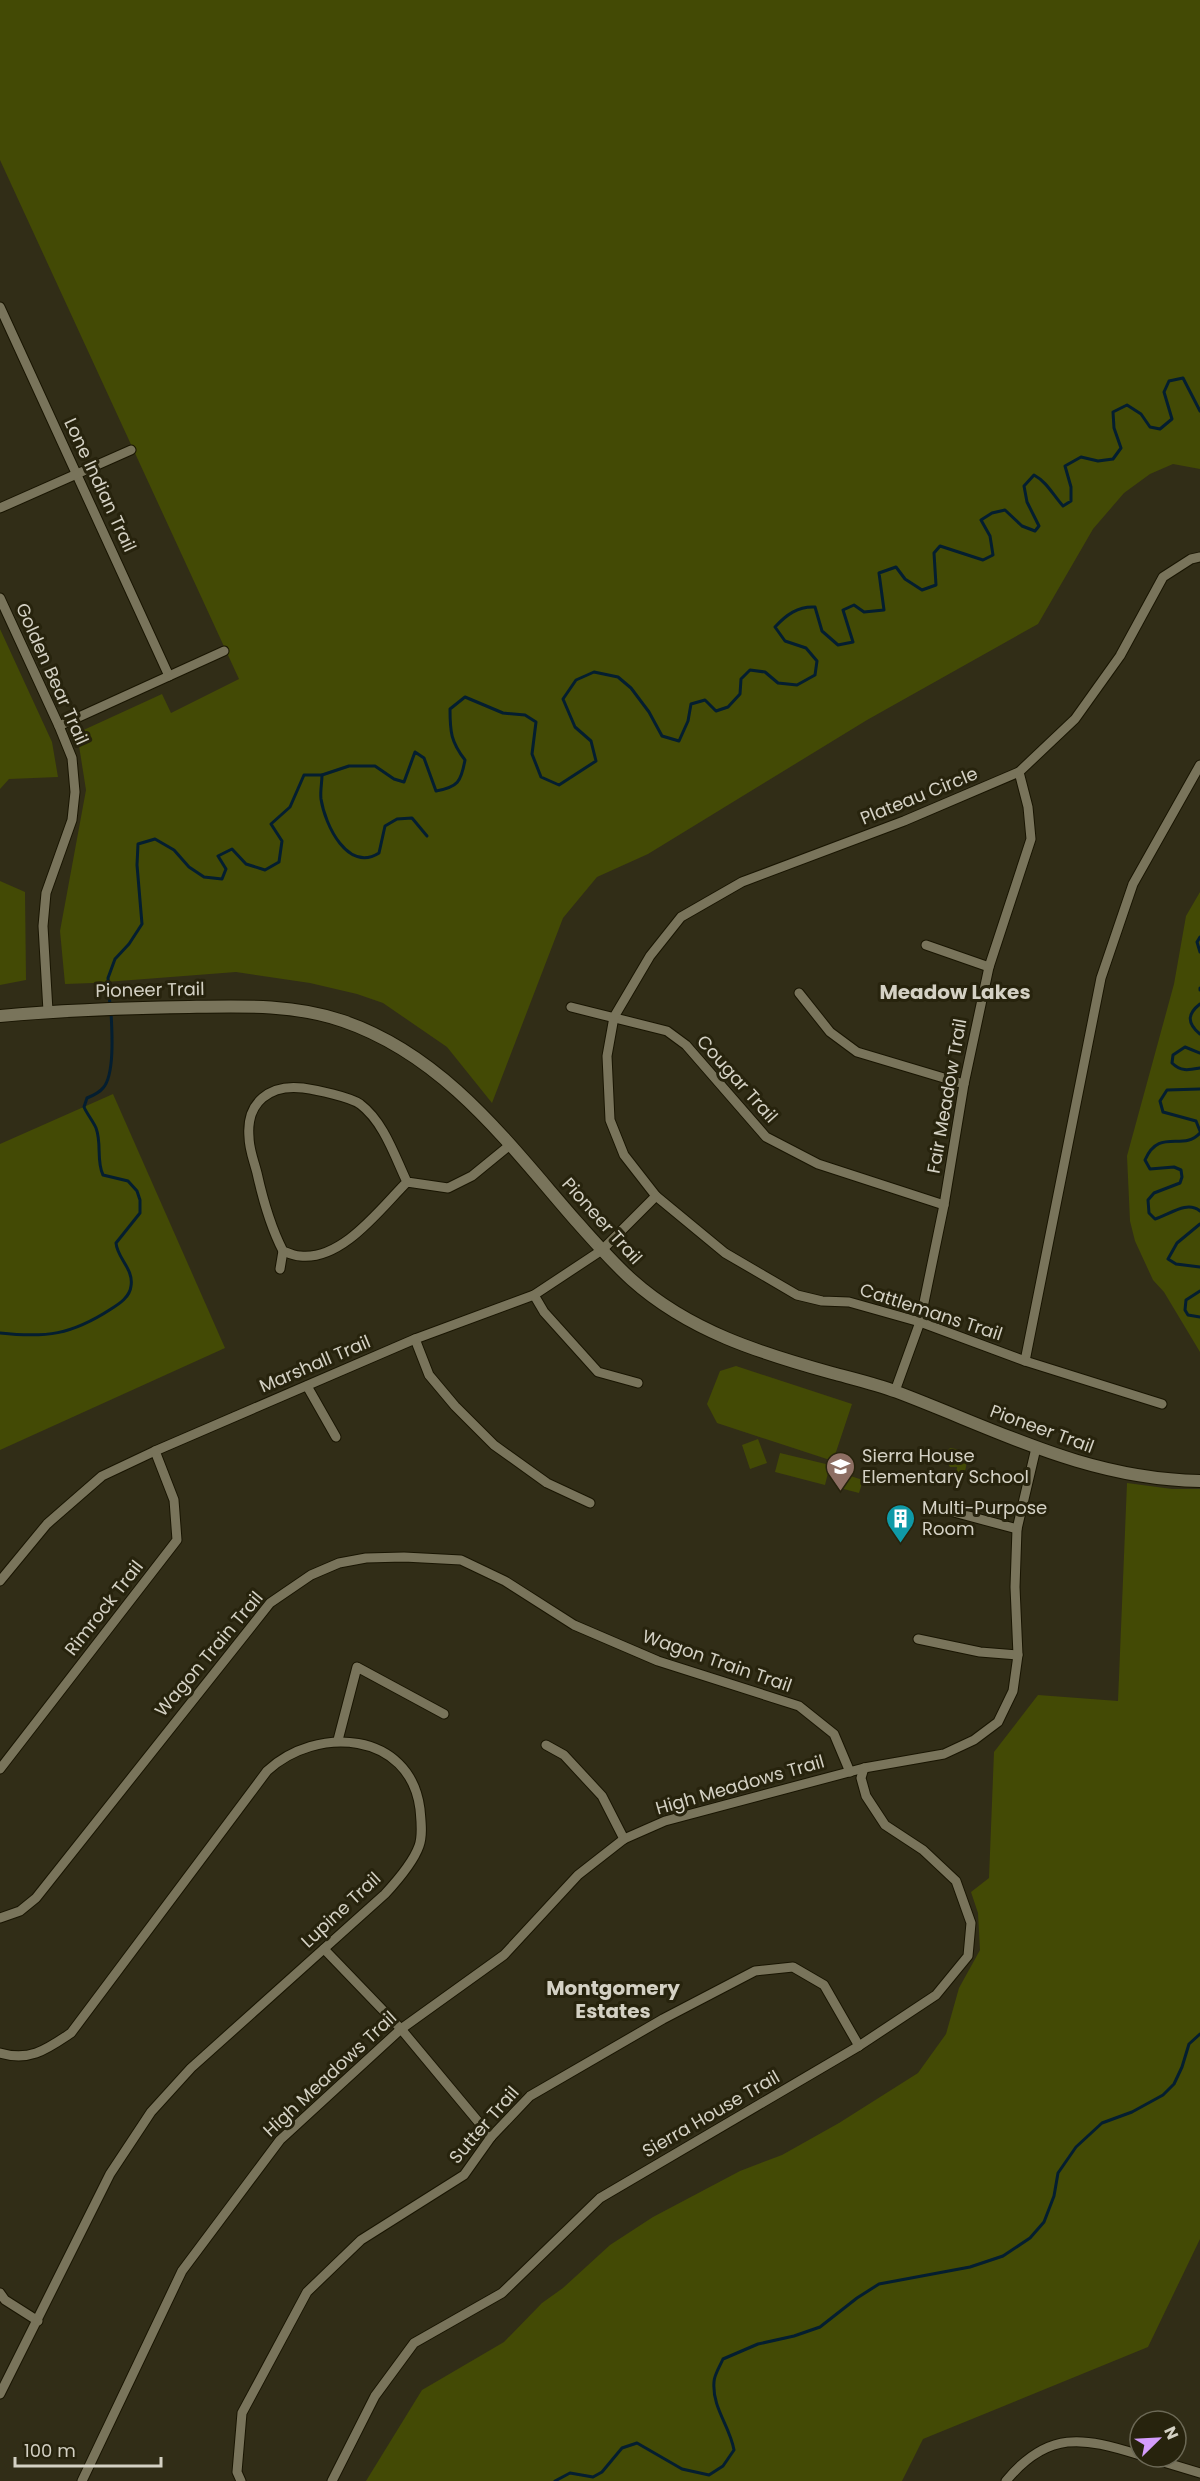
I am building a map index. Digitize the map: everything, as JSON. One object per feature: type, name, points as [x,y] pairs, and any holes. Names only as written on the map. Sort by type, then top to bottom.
[{"type":"main road","name":"Pioneer Trail","points":[[0,1016],[131,1007],[265,1007],[296,1010],[344,1021],[399,1047],[443,1076],[478,1109],[602,1250],[648,1294],[709,1332],[794,1362],[895,1391],[1036,1448],[1108,1471],[1151,1478],[1200,1481]]},
{"type":"street","name":"Lone Indian Trail","points":[[0,308],[169,676]]},
{"type":"street","points":[[0,508],[130,450]]},
{"type":"street","name":"Plateau Circle","points":[[614,1017],[650,956],[681,917],[742,882],[904,821],[1018,772],[1075,719],[1120,656],[1163,578],[1191,559],[1200,558]]},
{"type":"street","name":"Golden Bear Trail","points":[[0,598],[72,758],[75,792],[72,820],[46,893],[43,926],[48,1011]]},
{"type":"street","points":[[59,726],[224,651]]},
{"type":"street","points":[[1025,1361],[1101,978],[1133,884],[1200,765]]},
{"type":"street","name":"Fair Meadow Trail","points":[[895,1391],[920,1322],[945,1205],[964,1084],[989,967],[1031,839],[1028,807],[1018,772]]},
{"type":"street","points":[[926,945],[989,967]]},
{"type":"street","points":[[799,993],[830,1032],[857,1052],[964,1084]]},
{"type":"street","name":"Cougar Trail","points":[[572,1006],[667,1031],[686,1045],[766,1137],[818,1164],[945,1205]]},
{"type":"street","name":"Cattlemans Trail","points":[[614,1017],[607,1056],[610,1120],[624,1155],[656,1196],[725,1253],[797,1295],[822,1301],[849,1302],[920,1322],[1025,1361],[1162,1404]]},
{"type":"street","points":[[280,1269],[283,1251],[271,1228],[249,1137],[250,1117],[260,1099],[273,1090],[289,1086],[359,1103],[377,1123],[407,1182]]},
{"type":"street","points":[[407,1182],[447,1188],[472,1176],[510,1145]]},
{"type":"street","points":[[283,1251],[300,1256],[322,1255],[343,1245],[407,1182]]},
{"type":"street","name":"Marshall Trail","points":[[0,1581],[47,1524],[102,1476],[415,1339],[534,1295],[602,1250],[656,1196]]},
{"type":"street","points":[[534,1295],[544,1312],[598,1372],[638,1383]]},
{"type":"street","points":[[415,1339],[429,1375],[455,1406],[494,1445],[547,1483],[590,1503]]},
{"type":"street","points":[[307,1386],[336,1437]]},
{"type":"street","name":"High Meadows Trail","points":[[82,2481],[182,2271],[280,2140],[401,2028],[504,1955],[578,1875],[624,1839],[665,1821],[864,1768],[944,1754],[974,1740],[998,1722],[1012,1691],[1018,1655],[1015,1587],[1017,1529],[1036,1448]]},
{"type":"street","name":"Rimrock Trail","points":[[0,1770],[177,1540],[174,1500],[155,1451]]},
{"type":"street","points":[[950,1511],[1017,1529]]},
{"type":"street","name":"Wagon Train Trail","points":[[0,1918],[20,1911],[36,1898],[270,1603],[311,1575],[339,1563],[366,1558],[461,1560],[505,1581],[574,1625],[658,1661],[799,1706],[834,1734],[850,1772]]},
{"type":"street","points":[[918,1639],[980,1652],[1018,1655]]},
{"type":"street","points":[[338,1740],[357,1667],[444,1714]]},
{"type":"street","name":"Lupine Trail","points":[[0,2053],[11,2056],[41,2053],[71,2033],[267,1771],[282,1757],[299,1749],[338,1740],[367,1746],[387,1754],[405,1768],[419,1803],[421,1823],[419,1846],[398,1880],[191,2068],[151,2112],[110,2174],[0,2394]]},
{"type":"street","points":[[546,1745],[564,1755],[602,1796],[624,1839]]},
{"type":"street","name":"Sierra House Trail","points":[[332,2481],[375,2396],[414,2343],[502,2293],[600,2198],[859,2046],[936,1995],[968,1956],[971,1923],[956,1881],[923,1850],[885,1825],[866,1796],[861,1778],[864,1768]]},
{"type":"street","points":[[324,1949],[401,2028],[491,2137]]},
{"type":"street","name":"Sutter Trail","points":[[241,2481],[237,2472],[242,2414],[306,2292],[361,2240],[464,2175],[491,2137],[530,2096],[663,2019],[755,1971],[793,1967],[824,1985],[859,2046]]},
{"type":"street","points":[[0,2293],[5,2300],[38,2321]]},
{"type":"street","points":[[1006,2481],[1035,2453],[1052,2445],[1073,2441],[1094,2442],[1128,2452]]},
{"type":"green space","points":[[0,0],[1200,0],[1200,469],[1173,464],[1150,474],[1124,493],[1093,529],[1038,624],[867,720],[648,854],[597,877],[563,918],[492,1103],[447,1047],[383,1003],[357,994],[310,983],[236,972],[65,984],[60,931],[86,790],[77,733],[162,694],[171,713],[239,679],[0,160]]},
{"type":"green space","points":[[0,629],[52,742],[58,777],[9,779],[0,789]]},
{"type":"green space","points":[[0,881],[25,892],[26,980],[0,985]]},
{"type":"green space","points":[[1200,892],[1200,1352],[1164,1292],[1153,1280],[1135,1241],[1130,1221],[1127,1156],[1174,984],[1186,916]]},
{"type":"green space","points":[[113,1094],[225,1348],[0,1450],[0,1144]]},
{"type":"green space","points":[[736,1366],[852,1404],[833,1461],[717,1423],[707,1404],[720,1371]]},
{"type":"green space","points":[[758,1439],[767,1463],[750,1469],[742,1445]]},
{"type":"green space","points":[[950,1448],[961,1450],[967,1462],[965,1471],[960,1474],[956,1474],[957,1467],[950,1467],[943,1456]]},
{"type":"green space","points":[[780,1453],[830,1465],[825,1485],[775,1472]]},
{"type":"green space","points":[[841,1473],[863,1480],[859,1493],[836,1487]]},
{"type":"green space","points":[[1127,1483],[1172,1489],[1200,1489],[1200,2239],[1148,2347],[923,2439],[902,2481],[366,2481],[422,2390],[504,2342],[542,2303],[563,2288],[610,2245],[653,2217],[740,2171],[782,2155],[839,2123],[918,2073],[946,2034],[959,1988],[980,1950],[978,1913],[971,1892],[989,1878],[994,1752],[1038,1695],[1118,1701]]},
{"type":"waterway","points":[[110,1006],[108,978],[115,959],[129,944],[142,924],[137,865],[138,844],[155,839],[174,850],[189,867],[204,877],[222,879],[226,869],[218,856],[232,849],[246,864],[265,870],[279,862],[282,841],[271,824],[290,807],[304,775],[322,775],[349,766],[375,766],[394,779],[404,782],[415,752],[424,758],[436,791],[449,788],[460,778],[465,760],[452,736],[450,709],[465,697],[503,713],[525,715],[536,722],[532,754],[541,777],[559,785],[596,761],[591,741],[575,727],[563,699],[576,680],[594,672],[618,677],[631,688],[649,712],[662,736],[679,741],[688,721],[691,704],[705,700],[716,711],[728,707],[740,694],[741,679],[750,670],[765,672],[778,683],[797,685],[815,675],[817,661],[806,648],[785,641],[775,627],[793,612],[815,607],[822,631],[838,645],[853,642],[843,610],[854,605],[864,612],[884,610],[879,573],[896,567],[905,579],[922,590],[936,585],[934,553],[940,546],[983,560],[993,555],[990,536],[981,520],[992,513],[1005,510],[1022,526],[1035,531],[1039,526],[1027,502],[1024,486],[1034,475],[1046,485],[1063,506],[1071,501],[1071,487],[1065,466],[1081,457],[1098,461],[1113,459],[1121,448],[1114,428],[1113,412],[1127,405],[1141,414],[1150,427],[1160,429],[1172,419],[1164,392],[1169,381],[1183,378],[1200,411]]},
{"type":"waterway","points":[[322,775],[323,810],[333,833],[348,852],[357,857],[368,857],[379,853],[385,826],[397,819],[412,818],[427,836]]},
{"type":"waterway","points":[[1200,937],[1197,942],[1200,952]]},
{"type":"waterway","points":[[1200,1004],[1193,1011],[1190,1019],[1200,1034]]},
{"type":"waterway","points":[[0,1333],[31,1335],[58,1333],[97,1318],[129,1294],[130,1274],[116,1243],[140,1213],[140,1200],[137,1191],[128,1181],[103,1175],[98,1134],[84,1107],[87,1098],[97,1093],[107,1082],[112,1052],[111,1012]]},
{"type":"waterway","points":[[1200,1053],[1185,1047],[1173,1055],[1172,1063],[1182,1069],[1200,1068]]},
{"type":"waterway","points":[[1200,1089],[1167,1090],[1160,1101],[1163,1112],[1196,1121],[1200,1131]]},
{"type":"waterway","points":[[1200,1133],[1186,1141],[1164,1142],[1157,1145],[1145,1160],[1150,1169],[1174,1167],[1181,1170],[1180,1183],[1154,1193],[1148,1200],[1149,1213],[1155,1219],[1189,1207],[1200,1211]]},
{"type":"waterway","points":[[1200,1224],[1177,1243],[1168,1259],[1176,1264],[1200,1267]]},
{"type":"waterway","points":[[1200,1291],[1186,1300],[1185,1310],[1188,1315],[1200,1317]]},
{"type":"waterway","points":[[555,2481],[570,2473],[593,2477],[602,2472],[622,2448],[637,2443],[682,2469],[709,2475],[723,2466],[734,2450],[718,2409],[714,2391],[715,2376],[723,2359],[758,2344],[794,2336],[820,2327],[879,2284],[970,2267],[1003,2256],[1030,2238],[1044,2222],[1054,2196],[1058,2173],[1076,2147],[1102,2123],[1132,2112],[1163,2095],[1174,2084],[1189,2044],[1200,2034]]},
{"type":"place","name":"Sierra House Elementary School","points":[[841,1492]]},
{"type":"place","name":"Multi-Purpose Room","points":[[901,1544]]},
{"type":"district","name":"Meadow Lakes","points":[[955,992]]},
{"type":"district","name":"Montgomery Estates","points":[[613,2000]]}]
